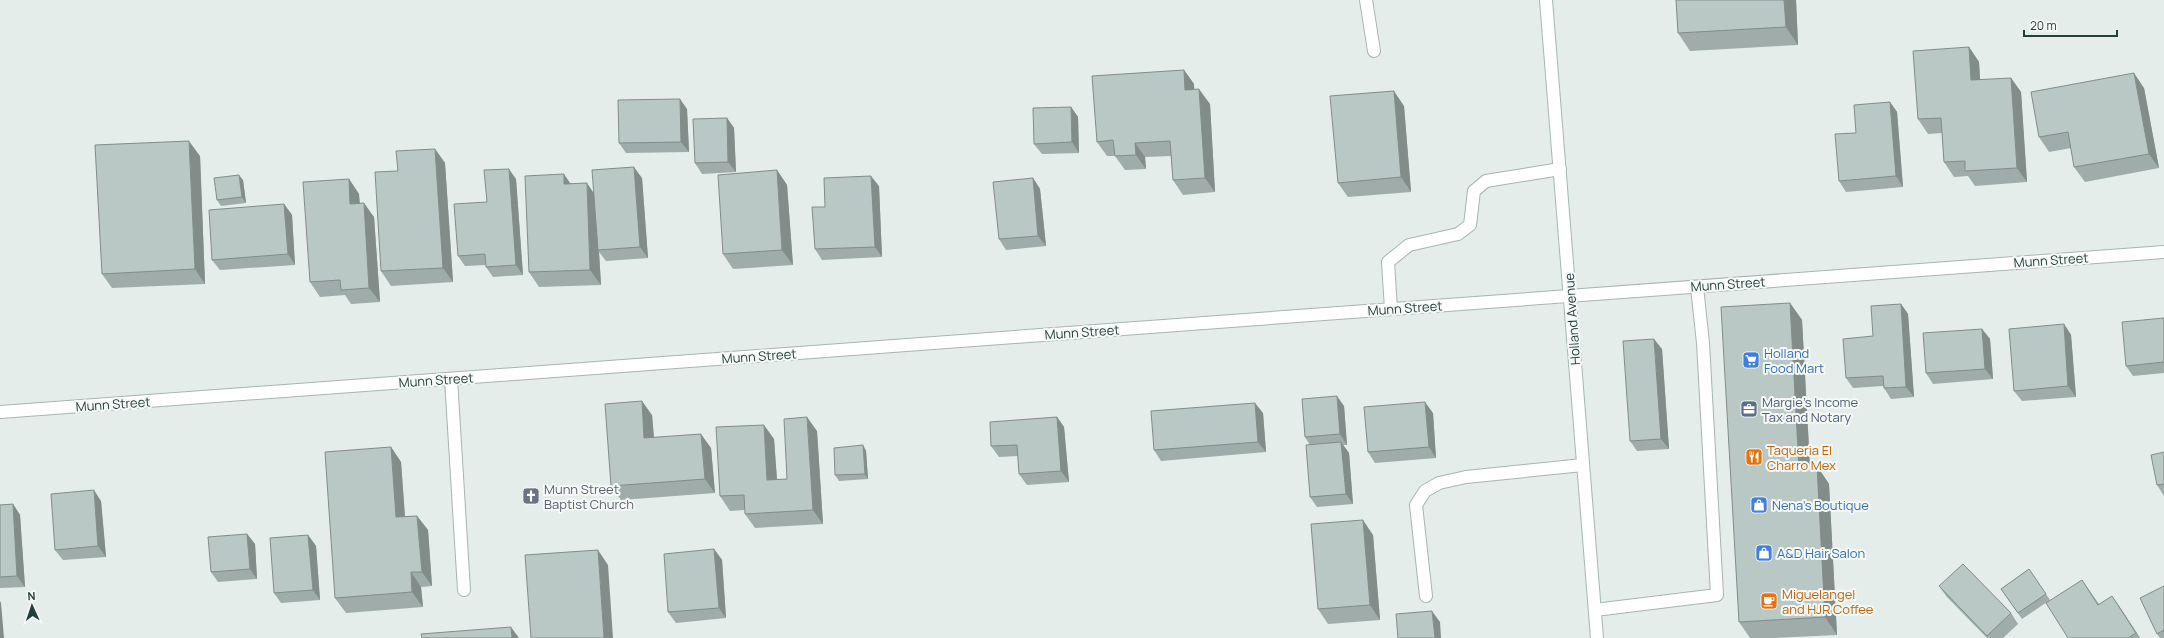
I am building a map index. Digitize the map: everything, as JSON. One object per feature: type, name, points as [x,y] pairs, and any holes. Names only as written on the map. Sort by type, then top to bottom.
[{"type":"street","points":[[1366,0],[1374,51]]},
{"type":"street","name":"Holland Avenue","points":[[1546,0],[1597,638]]},
{"type":"street","points":[[1391,309],[1388,262],[1409,245],[1458,234],[1470,225],[1474,191],[1486,181],[1560,169]]},
{"type":"street","name":"Munn Street","points":[[0,412],[2164,252]]},
{"type":"street","points":[[1595,610],[1717,595],[1703,343],[1697,286]]},
{"type":"street","points":[[451,379],[464,590]]},
{"type":"street","points":[[1426,596],[1416,505],[1425,491],[1439,483],[1466,477],[1583,465]]},
{"type":"building","points":[[1676,0],[1784,0],[1786,27],[1678,33]]},
{"type":"building","points":[[1969,47],[1971,80],[2011,78],[2017,168],[1965,171],[1965,161],[1944,162],[1941,118],[1918,119],[1913,51]]},
{"type":"building","points":[[1184,70],[1185,90],[1199,89],[1205,178],[1173,180],[1170,141],[1135,143],[1136,155],[1115,156],[1113,140],[1097,142],[1092,76]]},
{"type":"building","points":[[2134,73],[2149,154],[2074,167],[2068,132],[2039,137],[2031,92]]},
{"type":"building","points":[[1394,91],[1401,177],[1338,183],[1330,96]]},
{"type":"building","points":[[680,99],[681,142],[619,143],[618,100]]},
{"type":"building","points":[[1890,102],[1896,176],[1839,181],[1835,134],[1856,133],[1854,105]]},
{"type":"building","points":[[1071,107],[1072,142],[1034,144],[1033,108]]},
{"type":"building","points":[[727,118],[728,162],[695,163],[693,119]]},
{"type":"building","points":[[189,141],[195,269],[102,274],[95,145]]},
{"type":"building","points":[[435,149],[443,268],[381,271],[375,172],[398,171],[396,151]]},
{"type":"building","points":[[634,167],[640,247],[598,250],[592,170]]},
{"type":"building","points":[[509,169],[516,265],[486,267],[485,254],[458,256],[454,204],[487,202],[484,170]]},
{"type":"building","points":[[777,170],[782,250],[723,254],[718,175]]},
{"type":"building","points":[[564,174],[564,184],[587,183],[590,270],[529,272],[525,176]]},
{"type":"building","points":[[239,175],[242,197],[217,200],[214,178]]},
{"type":"building","points":[[871,176],[875,247],[815,249],[812,207],[825,207],[824,178]]},
{"type":"building","points":[[1033,178],[1038,236],[999,239],[993,182]]},
{"type":"building","points":[[349,179],[350,204],[364,203],[369,288],[341,290],[340,280],[310,282],[303,182]]},
{"type":"building","points":[[284,204],[288,254],[212,260],[209,210]]},
{"type":"building","points":[[1790,303],[1799,468],[1817,466],[1825,617],[1739,622],[1721,307]]},
{"type":"building","points":[[1901,304],[1906,387],[1884,388],[1883,376],[1846,378],[1843,339],[1873,336],[1871,306]]},
{"type":"building","points":[[2164,318],[2164,362],[2126,366],[2122,322]]},
{"type":"building","points":[[2064,324],[2068,386],[2014,391],[2009,329]]},
{"type":"building","points":[[1982,329],[1985,369],[1926,373],[1923,333]]},
{"type":"building","points":[[1654,339],[1661,439],[1630,441],[1623,341]]},
{"type":"building","points":[[1337,396],[1340,434],[1305,437],[1302,399]]},
{"type":"building","points":[[642,401],[644,438],[701,434],[705,479],[611,486],[605,404]]},
{"type":"building","points":[[1425,402],[1429,447],[1368,452],[1364,407]]},
{"type":"building","points":[[1255,403],[1258,442],[1154,450],[1151,411]]},
{"type":"building","points":[[807,417],[813,510],[745,514],[744,495],[720,496],[716,427],[764,425],[767,480],[787,479],[784,419]]},
{"type":"building","points":[[1057,417],[1061,471],[1019,474],[1017,445],[991,446],[990,422]]},
{"type":"building","points":[[1341,442],[1346,494],[1310,497],[1306,445]]},
{"type":"building","points":[[863,445],[865,474],[835,475],[834,448]]},
{"type":"building","points":[[391,447],[396,517],[417,516],[422,572],[411,572],[412,592],[335,598],[325,452]]},
{"type":"building","points":[[2164,452],[2164,484],[2157,485],[2151,455]]},
{"type":"building","points":[[94,490],[98,546],[55,550],[51,494]]},
{"type":"building","points":[[13,504],[17,576],[0,577],[0,505]]},
{"type":"building","points":[[1363,520],[1370,605],[1318,609],[1311,524]]},
{"type":"building","points":[[247,534],[250,569],[211,572],[208,537]]},
{"type":"building","points":[[308,535],[313,590],[274,593],[270,538]]},
{"type":"building","points":[[714,549],[719,608],[668,612],[664,554]]},
{"type":"building","points":[[598,550],[604,638],[531,638],[525,555]]},
{"type":"building","points":[[1963,564],[2011,613],[1987,636],[1939,586]]},
{"type":"building","points":[[2029,569],[2046,594],[2018,613],[2001,589]]},
{"type":"building","points":[[2082,580],[2098,605],[2112,596],[2136,633],[2128,638],[2068,638],[2046,603]]},
{"type":"building","points":[[2164,586],[2164,630],[2157,634],[2140,598]]},
{"type":"building","points":[[1432,611],[1435,638],[1398,638],[1396,614]]},
{"type":"building","points":[[511,627],[512,638],[422,638],[421,634]]},
{"type":"place","name":"Holland Food Mart","points":[[1751,360]]},
{"type":"place","name":"Margie's Income Tax and Notary","points":[[1749,409]]},
{"type":"place","name":"Taqueria El Charro Mex","points":[[1754,457]]},
{"type":"place","name":"Munn Street Baptist Church","points":[[531,496]]},
{"type":"place","name":"Nena's Boutique","points":[[1759,505]]},
{"type":"place","name":"A&D Hair Salon","points":[[1764,553]]},
{"type":"place","name":"Miguelangel and HJR Coffee","points":[[1769,601]]}]
